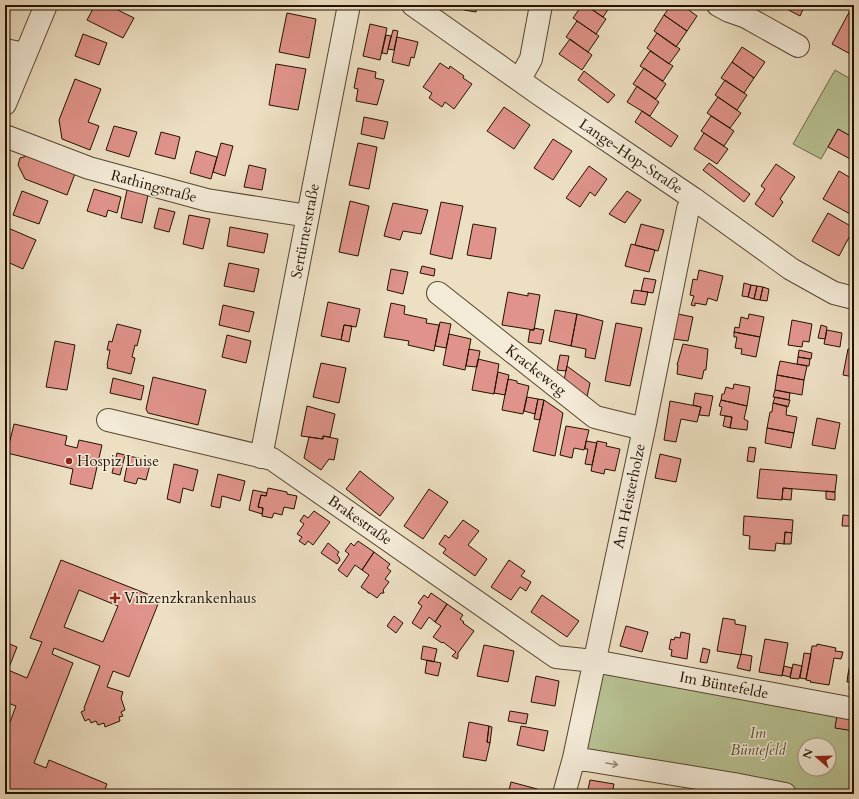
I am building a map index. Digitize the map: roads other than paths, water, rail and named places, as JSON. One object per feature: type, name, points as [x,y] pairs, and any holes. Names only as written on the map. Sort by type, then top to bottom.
[{"type":"street","points":[[5,104],[15,52],[46,5]]},
{"type":"street","name":"Sertürnerstraße","points":[[261,457],[349,5]]},
{"type":"street","name":"Lange-Hop-Straße","points":[[413,5],[694,199],[791,269],[834,293],[854,298]]},
{"type":"street","points":[[520,79],[531,59],[541,5]]},
{"type":"street","points":[[718,5],[746,17],[798,46]]},
{"type":"street","name":"Rathingstraße","points":[[5,136],[89,168],[207,200],[308,216]]},
{"type":"street","name":"Am Heisterholze","points":[[564,794],[574,758],[644,429],[688,209],[694,199]]},
{"type":"street","name":"Krackeweg","points":[[438,293],[595,417],[644,429]]},
{"type":"street","name":"Brakestraße","points":[[108,420],[272,459],[556,656],[594,661]]},
{"type":"street","name":"Im Büntefelde","points":[[594,661],[854,709]]},
{"type":"street","points":[[574,758],[734,784],[785,794]]},
{"type":"place","name":"Hospiz Luise","points":[[69,461]]},
{"type":"place","name":"Vinzenzkrankenhaus","points":[[115,598]]},
{"type":"park label","name":"Im Büntefeld","points":[[758,742]]}]
